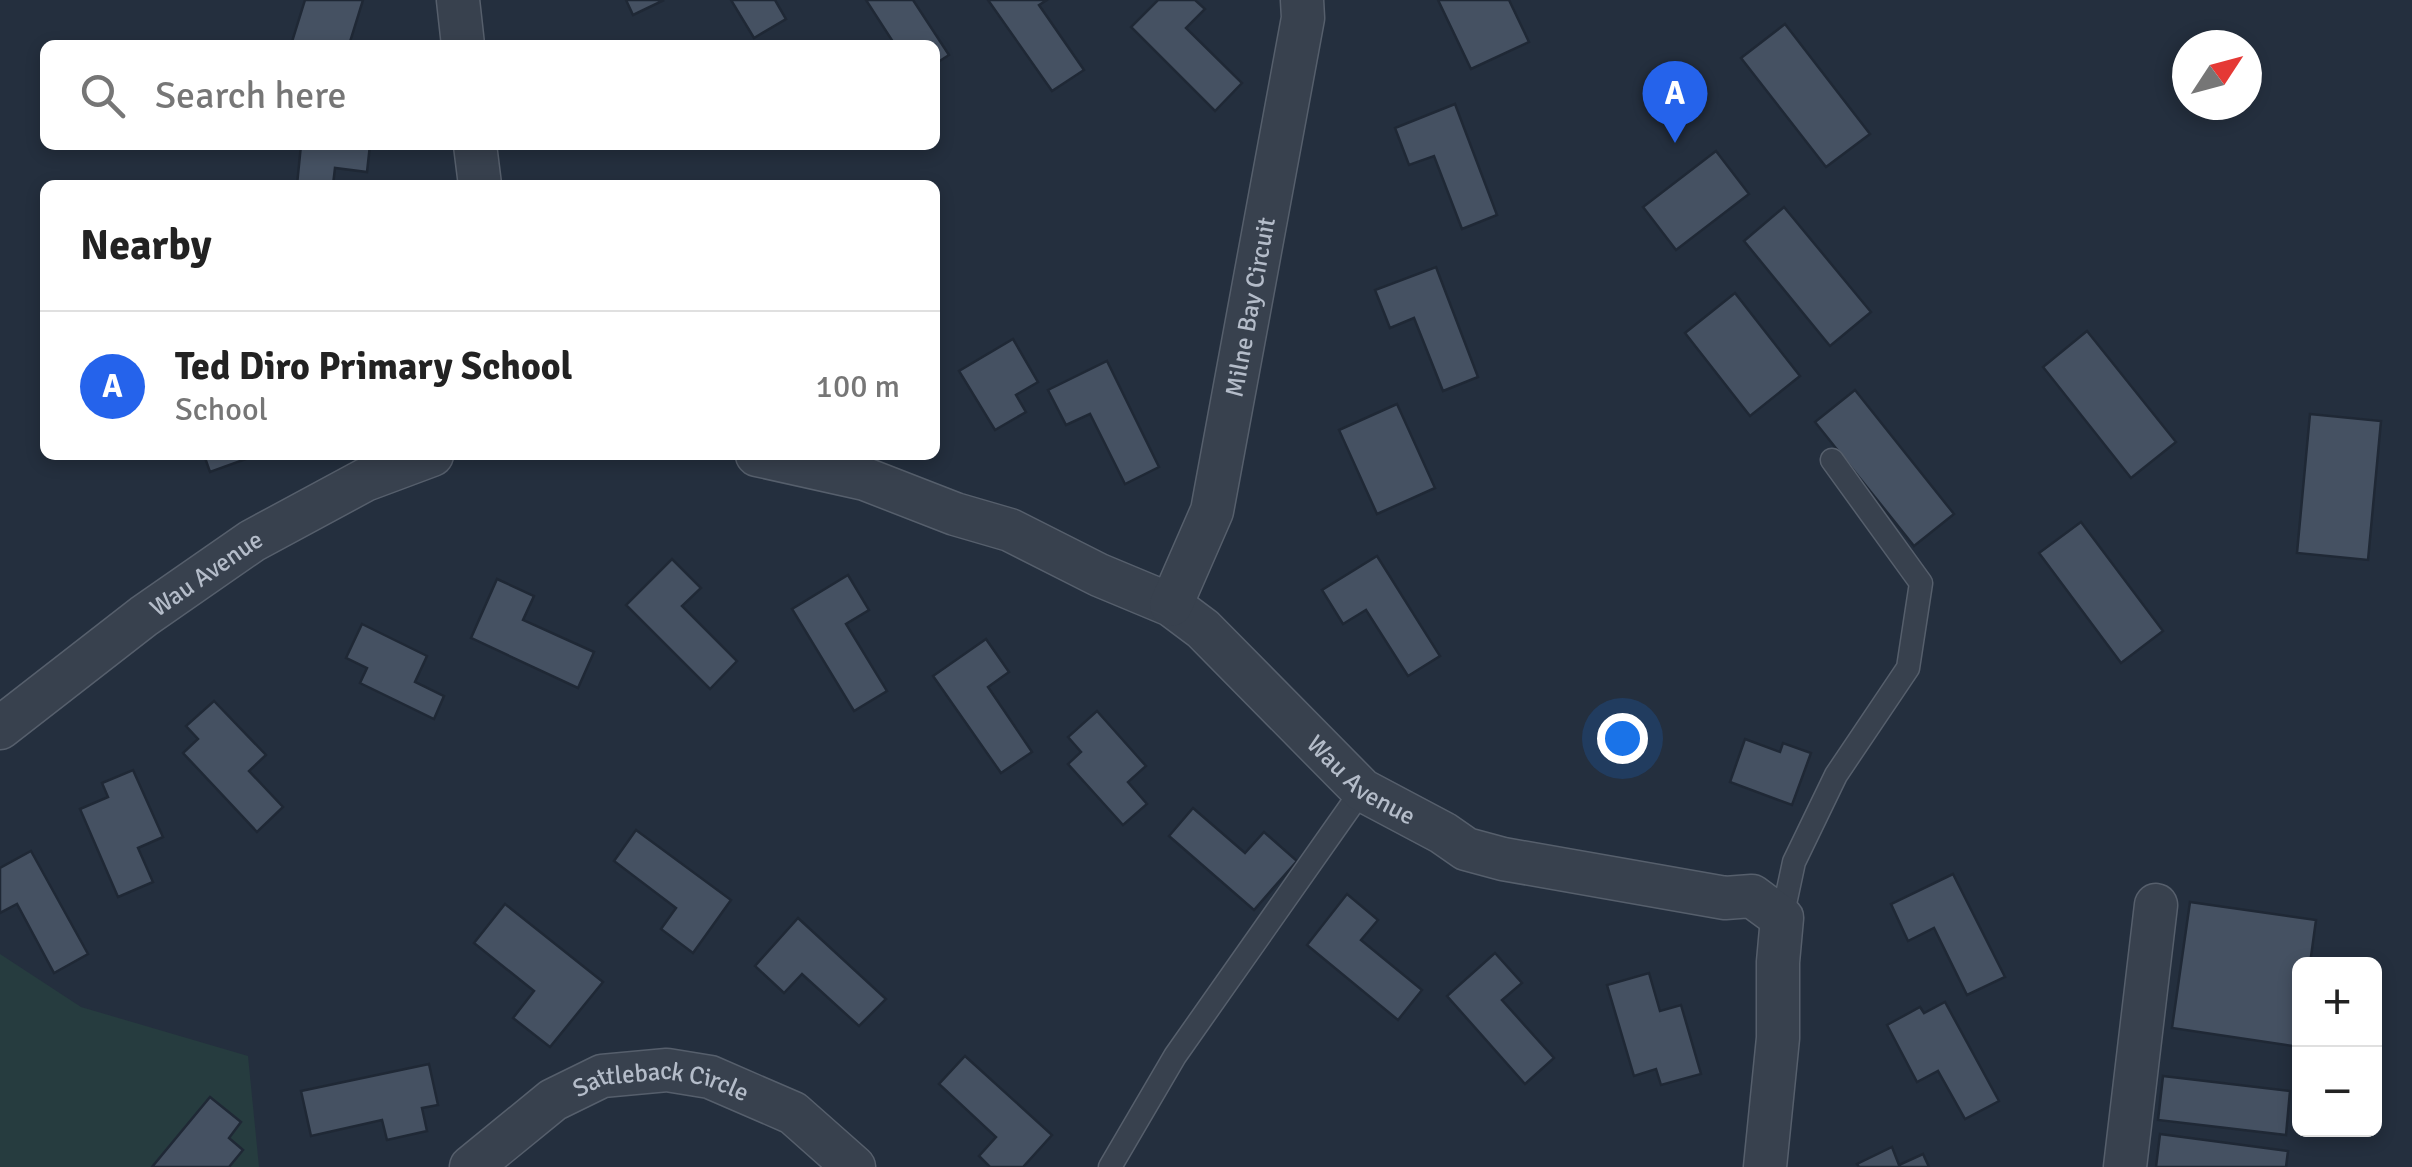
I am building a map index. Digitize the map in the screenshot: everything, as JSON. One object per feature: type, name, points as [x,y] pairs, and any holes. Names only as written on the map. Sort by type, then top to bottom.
[{"type":"street","points":[[458,0],[462,40]]},
{"type":"street","name":"Milne Bay Circuit","points":[[1170,605],[1212,512],[1301,29],[1302,0]]},
{"type":"street","points":[[476,150],[479,180]]},
{"type":"street","name":"Wau Avenue","points":[[0,728],[144,616],[252,541],[365,480],[419,460]]},
{"type":"street","name":"Wau Avenue","points":[[780,460],[866,479],[1010,530],[1170,605],[1203,630],[1362,790],[1466,850],[1725,898],[1752,896],[1782,918]]},
{"type":"street","points":[[2125,1167],[2156,904]]},
{"type":"street","points":[[1765,1167],[1778,1038],[1782,918]]},
{"type":"street","name":"Sattleback Circle","points":[[471,1167],[553,1100],[602,1076],[667,1070],[710,1077],[793,1112],[854,1167]]},
{"type":"lane","points":[[1782,918],[1794,862],[1836,775],[1908,668],[1921,583],[1832,460]]},
{"type":"lane","points":[[1110,1167],[1176,1056],[1362,790]]},
{"type":"green space","points":[[0,954],[81,1007],[248,1056],[259,1167],[0,1167]]},
{"type":"building","points":[[305,0],[363,0],[351,40],[293,40]]},
{"type":"building","points":[[626,0],[664,0],[633,15]]},
{"type":"building","points":[[731,0],[775,0],[786,19],[754,38]]},
{"type":"building","points":[[866,0],[913,0],[939,40],[892,40]]},
{"type":"building","points":[[988,0],[1047,0],[1039,5],[1084,70],[1052,91]]},
{"type":"building","points":[[1158,0],[1195,0],[1205,9],[1186,28],[1242,83],[1215,111],[1131,27]]},
{"type":"building","points":[[1438,0],[1509,0],[1529,42],[1471,69]]},
{"type":"building","points":[[1785,24],[1870,134],[1826,167],[1741,58]]},
{"type":"building","points":[[940,41],[949,55],[940,61]]},
{"type":"building","points":[[1455,104],[1497,215],[1462,229],[1434,156],[1409,165],[1395,128]]},
{"type":"building","points":[[300,150],[369,150],[367,172],[335,168],[334,180],[298,180]]},
{"type":"building","points":[[1716,151],[1749,194],[1676,250],[1643,207]]},
{"type":"building","points":[[1784,207],[1871,312],[1830,346],[1744,241]]},
{"type":"building","points":[[1436,267],[1478,377],[1443,391],[1414,318],[1390,328],[1375,290]]},
{"type":"building","points":[[1735,293],[1800,376],[1750,416],[1685,333]]},
{"type":"building","points":[[2087,331],[2176,442],[2131,478],[2043,367]]},
{"type":"building","points":[[1013,339],[1038,382],[1016,395],[1026,412],[995,430],[959,371]]},
{"type":"building","points":[[1107,361],[1159,467],[1125,484],[1090,414],[1066,425],[1048,390]]},
{"type":"building","points":[[1855,390],[1954,514],[1914,546],[1815,422]]},
{"type":"building","points":[[1397,404],[1435,488],[1377,514],[1339,430]]},
{"type":"building","points":[[2310,414],[2381,421],[2368,560],[2297,553]]},
{"type":"building","points":[[206,460],[243,460],[210,472]]},
{"type":"building","points":[[2081,522],[2163,631],[2121,663],[2039,553]]},
{"type":"building","points":[[1377,556],[1440,656],[1408,676],[1366,610],[1343,624],[1322,590]]},
{"type":"building","points":[[672,559],[701,588],[682,606],[737,661],[710,689],[626,605]]},
{"type":"building","points":[[848,575],[869,610],[846,624],[887,691],[854,711],[792,609]]},
{"type":"building","points":[[497,579],[534,596],[523,620],[594,652],[578,688],[471,638]]},
{"type":"building","points":[[362,624],[427,656],[415,682],[444,696],[434,719],[360,683],[367,668],[346,658]]},
{"type":"building","points":[[986,639],[1009,672],[988,687],[1032,752],[1001,773],[933,676]]},
{"type":"building","points":[[214,701],[266,755],[249,771],[283,807],[257,832],[183,753],[198,739],[186,726]]},
{"type":"building","points":[[1097,711],[1146,766],[1128,782],[1147,804],[1123,825],[1068,764],[1081,752],[1068,737]]},
{"type":"building","points":[[1745,739],[1780,752],[1783,743],[1811,753],[1792,805],[1730,782]]},
{"type":"building","points":[[133,770],[163,837],[138,848],[153,882],[118,897],[80,809],[108,797],[102,783]]},
{"type":"building","points":[[1193,808],[1245,853],[1264,832],[1297,861],[1254,910],[1169,836]]},
{"type":"building","points":[[636,830],[731,900],[693,953],[661,929],[676,908],[614,861]]},
{"type":"building","points":[[31,851],[88,954],[54,973],[17,904],[0,913],[0,868]]},
{"type":"building","points":[[1953,874],[2005,977],[1967,995],[1934,928],[1908,941],[1891,904]]},
{"type":"building","points":[[1347,894],[1378,920],[1361,940],[1422,990],[1398,1020],[1307,945]]},
{"type":"building","points":[[2190,902],[2316,920],[2311,957],[2292,957],[2292,1046],[2172,1028]]},
{"type":"building","points":[[505,904],[603,982],[550,1047],[513,1018],[534,991],[474,943]]},
{"type":"building","points":[[798,918],[886,999],[859,1026],[802,974],[784,993],[755,966]]},
{"type":"building","points":[[1495,953],[1522,983],[1502,1000],[1554,1058],[1525,1084],[1447,996]]},
{"type":"building","points":[[1649,973],[1660,1011],[1681,1005],[1701,1074],[1661,1085],[1656,1069],[1634,1076],[1607,985]]},
{"type":"building","points":[[1945,1002],[1999,1101],[1965,1119],[1938,1071],[1917,1082],[1887,1025],[1920,1007],[1924,1013]]},
{"type":"building","points":[[965,1056],[1052,1135],[1023,1167],[990,1167],[979,1156],[996,1137],[939,1084]]},
{"type":"building","points":[[429,1064],[438,1105],[422,1108],[427,1131],[387,1140],[382,1120],[311,1136],[301,1091]]},
{"type":"building","points":[[2163,1076],[2290,1091],[2286,1135],[2158,1120]]},
{"type":"building","points":[[210,1097],[241,1122],[229,1138],[243,1150],[229,1167],[152,1167]]},
{"type":"building","points":[[2160,1134],[2288,1151],[2286,1167],[2156,1167]]},
{"type":"building","points":[[1892,1147],[1899,1165],[1923,1154],[1929,1167],[1857,1164]]},
{"type":"place","name":"Ted Diro Primary School","points":[[1675,143]]}]
